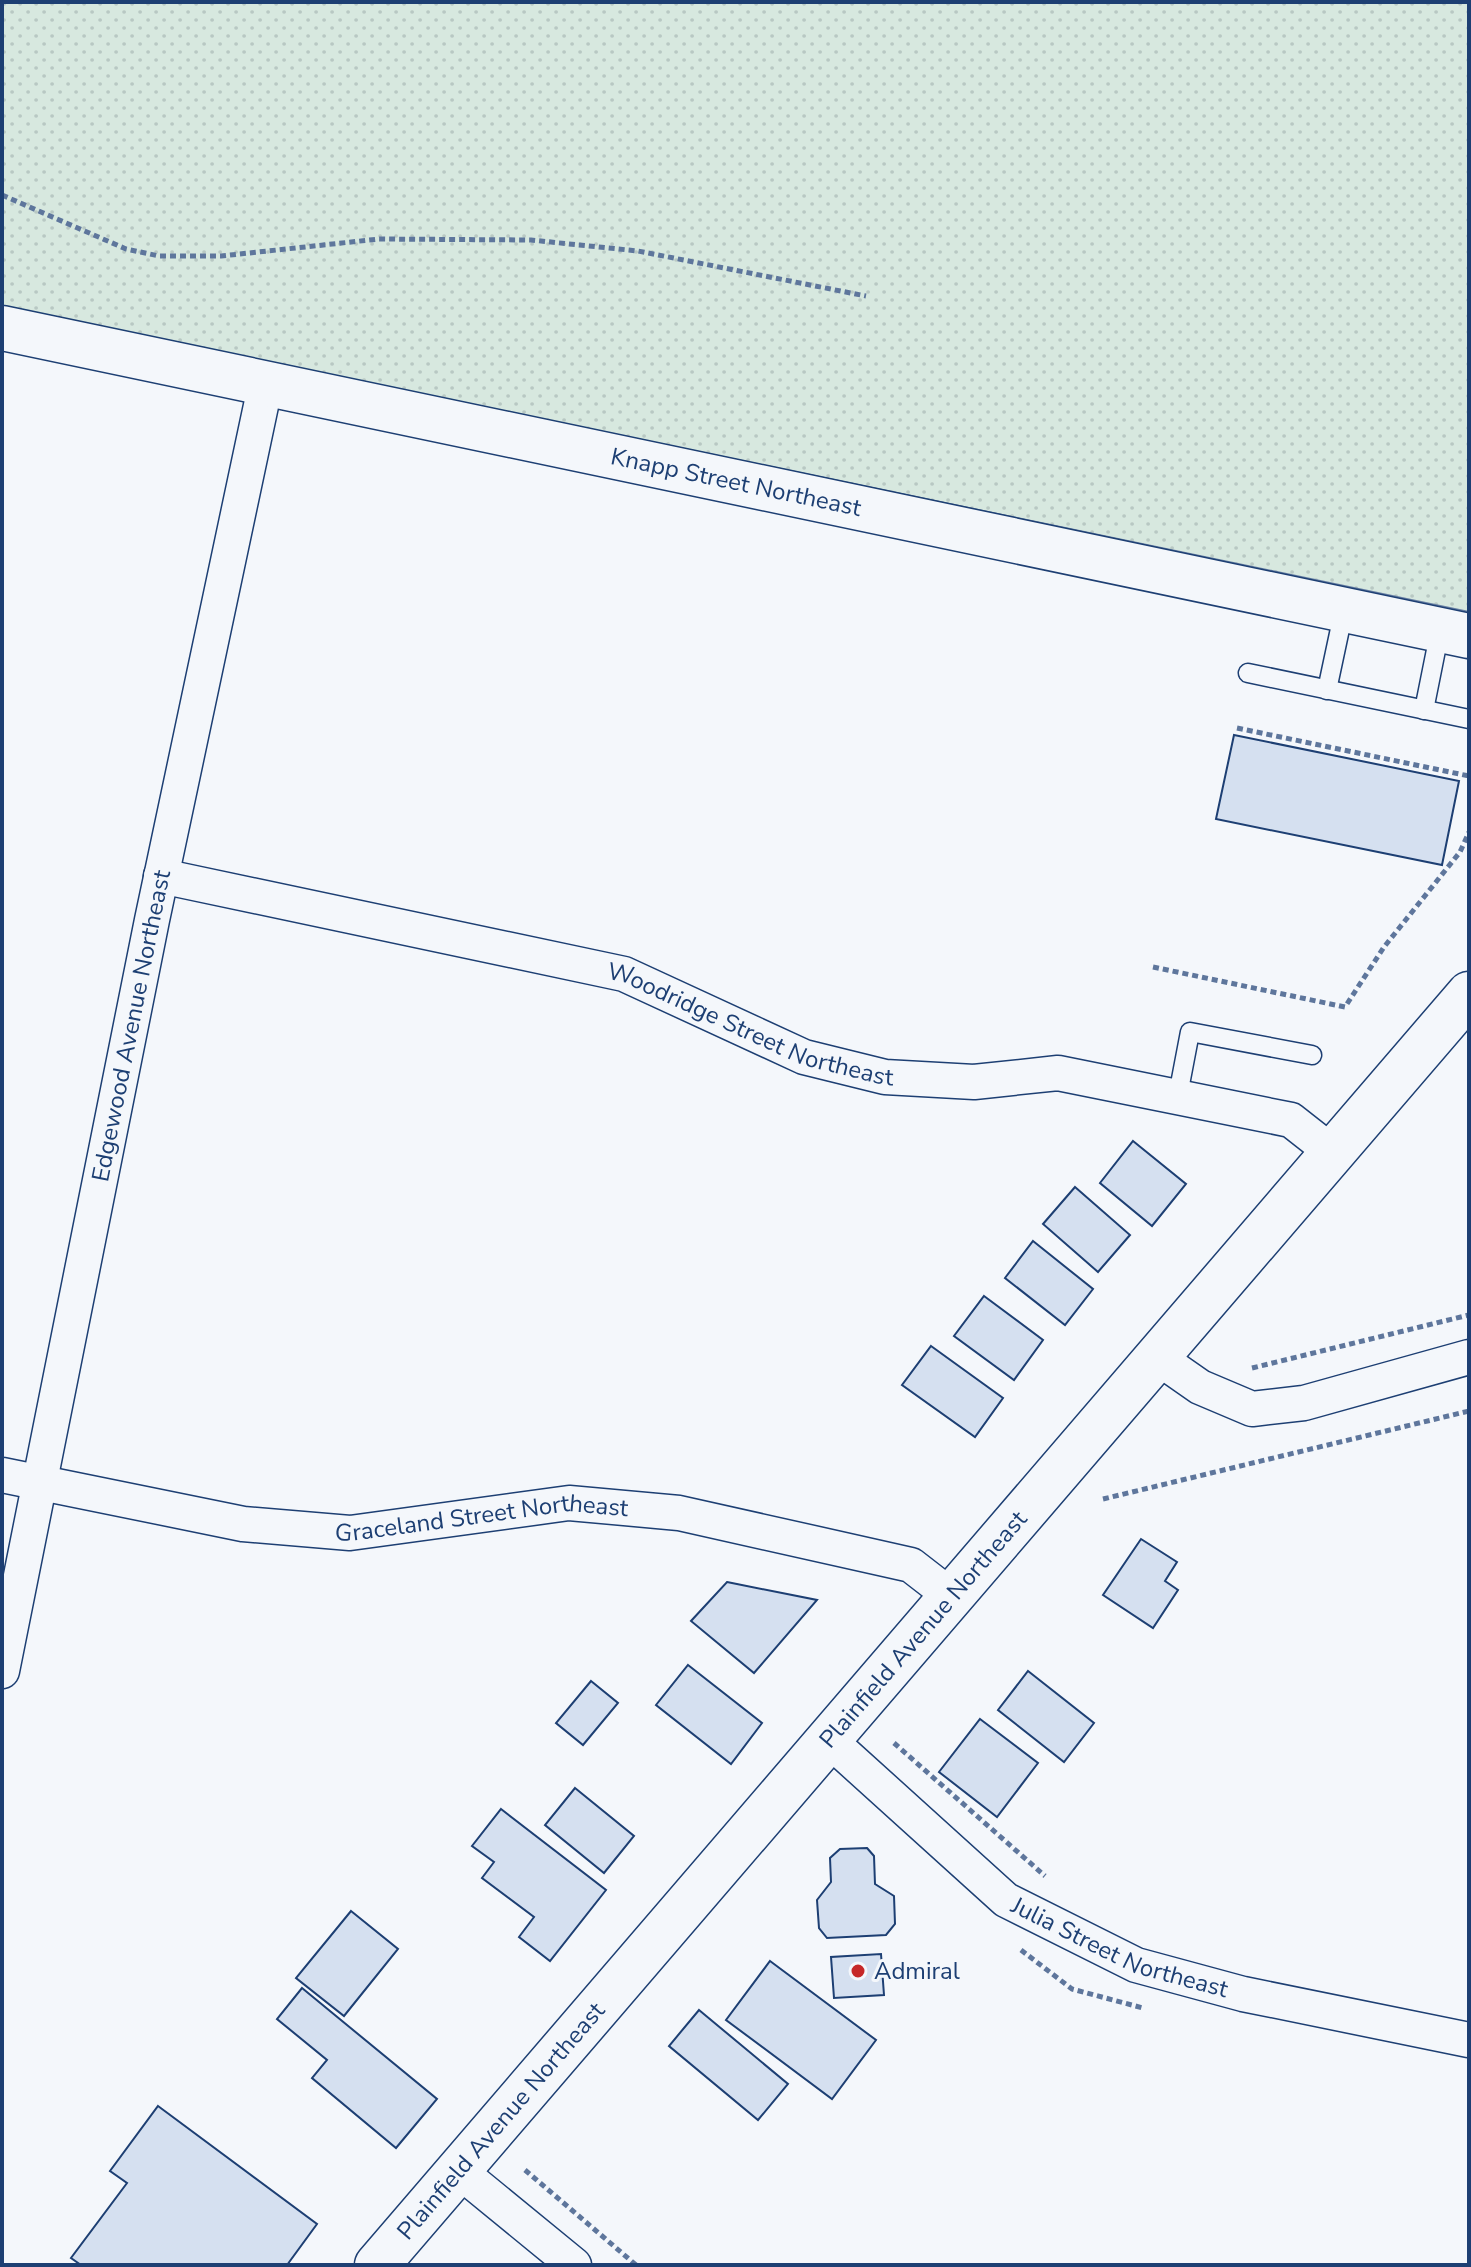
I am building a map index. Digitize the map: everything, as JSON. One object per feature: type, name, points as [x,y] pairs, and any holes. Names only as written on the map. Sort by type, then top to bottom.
[{"type":"main road","name":"Knapp Street Northeast","points":[[2,328],[1455,633]]},
{"type":"main road","name":"Plainfield Avenue Northeast","points":[[377,2265],[1469,994]]},
{"type":"street","name":"Edgewood Avenue Northeast","points":[[2,1671],[161,876],[266,382]]},
{"type":"street","name":"Woodridge Street Northeast","points":[[161,876],[624,974],[804,1057],[885,1077],[974,1082],[1058,1073],[1291,1120],[1333,1153]]},
{"type":"street","points":[[1157,1357],[1200,1387],[1252,1409],[1304,1403],[1469,1357]]},
{"type":"street","name":"Graceland Street Northeast","points":[[2,1475],[243,1524],[350,1533],[569,1503],[679,1513],[911,1565],[951,1596]]},
{"type":"street","name":"Julia Street Northeast","points":[[828,1739],[1006,1900],[1136,1965],[1243,1994],[1469,2040]]},
{"type":"street","points":[[458,2170],[574,2265]]},
{"type":"lane","points":[[1327,690],[1344,610]]},
{"type":"lane","points":[[1424,710],[1455,633]]},
{"type":"lane","points":[[1248,673],[1469,719]]},
{"type":"lane","points":[[1178,1095],[1190,1032],[1312,1055]]},
{"type":"path","points":[[2,195],[126,249],[159,256],[221,256],[379,239],[482,238],[560,242],[684,259],[866,296]]},
{"type":"path","points":[[1237,728],[1469,776]]},
{"type":"path","points":[[1153,967],[1345,1007],[1384,947],[1460,852],[1469,832]]},
{"type":"path","points":[[1243,1370],[1469,1315]]},
{"type":"path","points":[[1103,1499],[1469,1411]]},
{"type":"path","points":[[894,1743],[1055,1886]]},
{"type":"path","points":[[525,2170],[636,2265]]},
{"type":"shaded area","points":[[2,2],[1469,2],[1469,612],[2,307]]},
{"type":"building","points":[[1234,735],[1459,781],[1442,865],[1216,819]]},
{"type":"building","points":[[1133,1141],[1186,1184],[1152,1226],[1100,1183]]},
{"type":"building","points":[[1075,1187],[1130,1235],[1098,1272],[1043,1224]]},
{"type":"building","points":[[1033,1241],[1093,1289],[1065,1325],[1005,1278]]},
{"type":"building","points":[[984,1296],[1043,1340],[1014,1380],[954,1336]]},
{"type":"building","points":[[931,1346],[1003,1398],[975,1437],[902,1385]]},
{"type":"building","points":[[1141,1539],[1177,1562],[1165,1581],[1178,1590],[1153,1628],[1103,1595]]},
{"type":"building","points":[[727,1582],[817,1600],[754,1673],[691,1621]]},
{"type":"building","points":[[688,1665],[762,1723],[731,1764],[656,1705]]},
{"type":"building","points":[[1028,1671],[1094,1723],[1064,1762],[998,1710]]},
{"type":"building","points":[[591,1681],[618,1703],[583,1745],[556,1723]]},
{"type":"building","points":[[980,1719],[1038,1763],[997,1817],[939,1772]]},
{"type":"building","points":[[575,1788],[634,1836],[604,1873],[545,1825]]},
{"type":"building","points":[[501,1809],[606,1890],[550,1961],[519,1937],[534,1917],[482,1878],[494,1862],[472,1846]]},
{"type":"building","points":[[867,1848],[874,1856],[875,1884],[894,1896],[895,1924],[886,1935],[827,1938],[819,1928],[817,1900],[831,1882],[830,1858],[840,1849]]},
{"type":"building","points":[[351,1911],[398,1949],[344,2016],[296,1978]]},
{"type":"building","points":[[881,1954],[884,1995],[834,1998],[831,1957]]},
{"type":"building","points":[[770,1961],[876,2040],[832,2099],[726,2020]]},
{"type":"building","points":[[302,1988],[437,2099],[396,2148],[312,2078],[327,2060],[277,2019]]},
{"type":"building","points":[[699,2010],[788,2084],[758,2120],[669,2046]]},
{"type":"building","points":[[158,2106],[317,2224],[287,2265],[81,2265],[71,2258],[127,2183],[110,2171]]},
{"type":"place","name":"Admiral","points":[[858,1971]]}]
